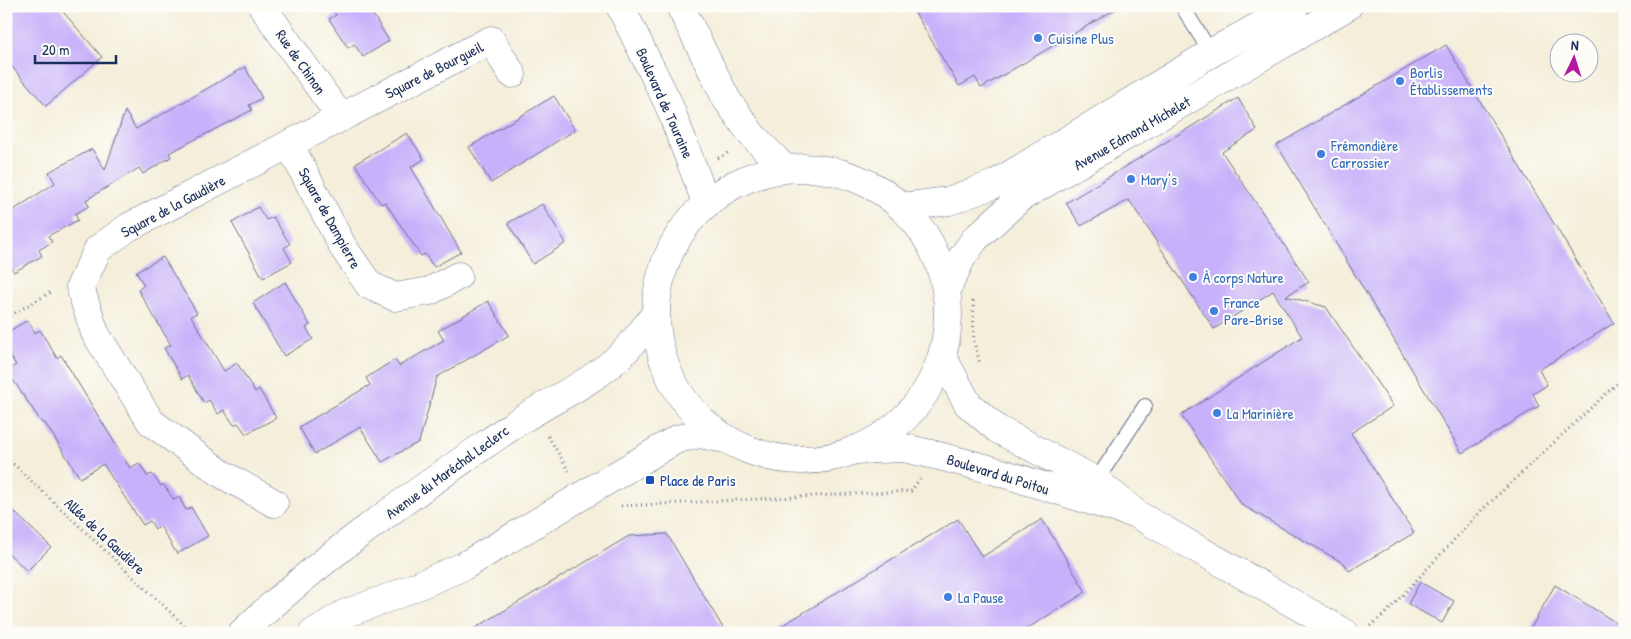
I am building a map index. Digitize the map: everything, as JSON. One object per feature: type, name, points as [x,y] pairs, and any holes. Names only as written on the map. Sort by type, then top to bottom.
[{"type":"main road","name":"Rue de Chinon","points":[[262,6],[340,118]]},
{"type":"main road","name":"Boulevard de Touraine","points":[[620,6],[668,103],[694,166],[706,202]]},
{"type":"main road","name":"Avenue Edmond Michelet","points":[[902,207],[948,201],[995,184],[1211,53],[1295,6]]},
{"type":"main road","name":"Avenue Edmond Michelet","points":[[946,291],[961,259],[975,239],[1020,198],[1348,6]]},
{"type":"main road","points":[[684,9],[728,100],[752,135],[784,168]]},
{"type":"main road","name":"Square de Bourgueil","points":[[340,118],[492,40],[512,74]]},
{"type":"main road","name":"Square de la Gaudière","points":[[80,287],[98,249],[128,227],[340,118]]},
{"type":"main road","name":"Square de Dampierre","points":[[289,144],[343,247],[369,285],[394,297],[430,290],[458,276]]},
{"type":"main road","points":[[313,633],[344,614],[396,595],[464,566],[677,439],[699,434],[726,440],[767,456],[811,460],[854,450],[893,428],[923,396],[942,356],[948,324],[946,291],[942,274],[927,238],[902,207],[867,183],[827,170],[784,168],[743,180],[706,202],[678,234],[660,273],[654,315],[664,364],[688,407],[726,440]]},
{"type":"main road","points":[[80,287],[94,333],[150,422],[222,474],[274,503]]},
{"type":"main road","name":"Avenue du Maréchal Leclerc","points":[[242,633],[276,600],[414,494],[517,422],[588,379],[622,354],[654,315]]},
{"type":"main road","name":"Boulevard du Poitou","points":[[942,356],[968,404],[997,429],[1096,481],[1138,515],[1356,630]]},
{"type":"main road","name":"Boulevard du Poitou","points":[[854,450],[904,448],[989,469],[1075,498],[1138,515]]},
{"type":"lane","points":[[1182,6],[1211,53]]},
{"type":"lane","points":[[1096,481],[1145,406]]},
{"type":"path","points":[[694,166],[723,157],[752,135]]},
{"type":"path","points":[[6,318],[54,291],[80,287]]},
{"type":"path","points":[[1356,630],[1386,613],[1482,510],[1625,376]]},
{"type":"path","name":"Allée de la Gaudière","points":[[6,457],[184,625],[188,633]]},
{"type":"path","points":[[613,507],[911,491],[925,473]]},
{"type":"building","points":[[6,6],[58,6],[102,57],[46,106],[6,60]]},
{"type":"building","points":[[331,6],[368,6],[389,41],[363,57],[354,44],[348,48],[329,19],[336,15]]},
{"type":"building","points":[[911,6],[1121,6],[981,88],[975,77],[959,86]]},
{"type":"building","points":[[1446,45],[1614,323],[1539,370],[1547,385],[1533,394],[1539,406],[1462,453],[1277,145]]},
{"type":"building","points":[[245,67],[262,98],[249,105],[252,110],[169,153],[171,157],[143,174],[139,168],[86,200],[89,206],[75,214],[78,220],[48,236],[52,242],[39,250],[42,256],[14,272],[6,261],[6,215],[55,183],[49,172],[92,149],[105,170],[125,111],[136,129]]},
{"type":"building","points":[[554,96],[575,130],[491,183],[469,147]]},
{"type":"building","points":[[1238,98],[1257,130],[1222,152],[1309,282],[1286,296],[1326,307],[1393,406],[1351,433],[1414,533],[1349,571],[1345,564],[1242,505],[1181,415],[1302,337],[1273,291],[1214,329],[1129,200],[1081,226],[1066,203]]},
{"type":"building","points":[[407,133],[424,159],[411,167],[461,252],[434,267],[425,254],[421,256],[385,202],[381,204],[355,164]]},
{"type":"building","points":[[542,204],[566,243],[533,264],[508,223]]},
{"type":"building","points":[[258,207],[266,220],[273,217],[290,244],[284,248],[292,262],[263,278],[232,223]]},
{"type":"building","points":[[163,257],[197,313],[191,316],[224,371],[237,363],[255,392],[259,389],[276,418],[246,434],[238,423],[234,425],[224,410],[218,414],[209,400],[204,403],[188,375],[182,379],[164,348],[171,345],[138,290],[144,285],[136,272]]},
{"type":"building","points":[[285,282],[310,325],[306,328],[313,339],[284,356],[253,303]]},
{"type":"building","points":[[488,301],[509,335],[437,377],[419,442],[382,462],[360,427],[315,454],[299,427],[370,385],[366,378],[386,365],[395,360],[399,366],[444,340],[438,331]]},
{"type":"building","points":[[28,320],[35,333],[40,330],[57,358],[61,355],[130,468],[139,463],[147,476],[152,474],[161,486],[163,484],[174,500],[179,497],[186,510],[191,507],[208,536],[177,554],[160,526],[155,529],[150,521],[143,525],[103,464],[80,478],[45,423],[42,423],[7,371],[16,365],[6,349],[6,333]]},
{"type":"building","points":[[6,504],[51,547],[27,571],[6,551]]},
{"type":"building","points":[[958,519],[982,557],[1042,519],[1086,592],[1020,633],[770,633]]},
{"type":"building","points":[[667,534],[726,633],[467,633],[629,536]]},
{"type":"building","points":[[1420,582],[1454,601],[1442,623],[1408,604]]},
{"type":"building","points":[[1555,585],[1625,628],[1625,633],[1528,633]]},
{"type":"place","name":"Cuisine Plus","points":[[1038,38]]},
{"type":"place","name":"Borlis Établissements","points":[[1400,81]]},
{"type":"place","name":"Frémondière Carrossier","points":[[1321,154]]},
{"type":"place","name":"Mary’s","points":[[1131,179]]},
{"type":"place","name":"À corps Nature","points":[[1193,277]]},
{"type":"place","name":"France Pare-Brise","points":[[1214,311]]},
{"type":"place","name":"La Marinière","points":[[1217,413]]},
{"type":"place","name":"Place de Paris","points":[[650,480]]},
{"type":"place","name":"La Pause","points":[[948,597]]}]
